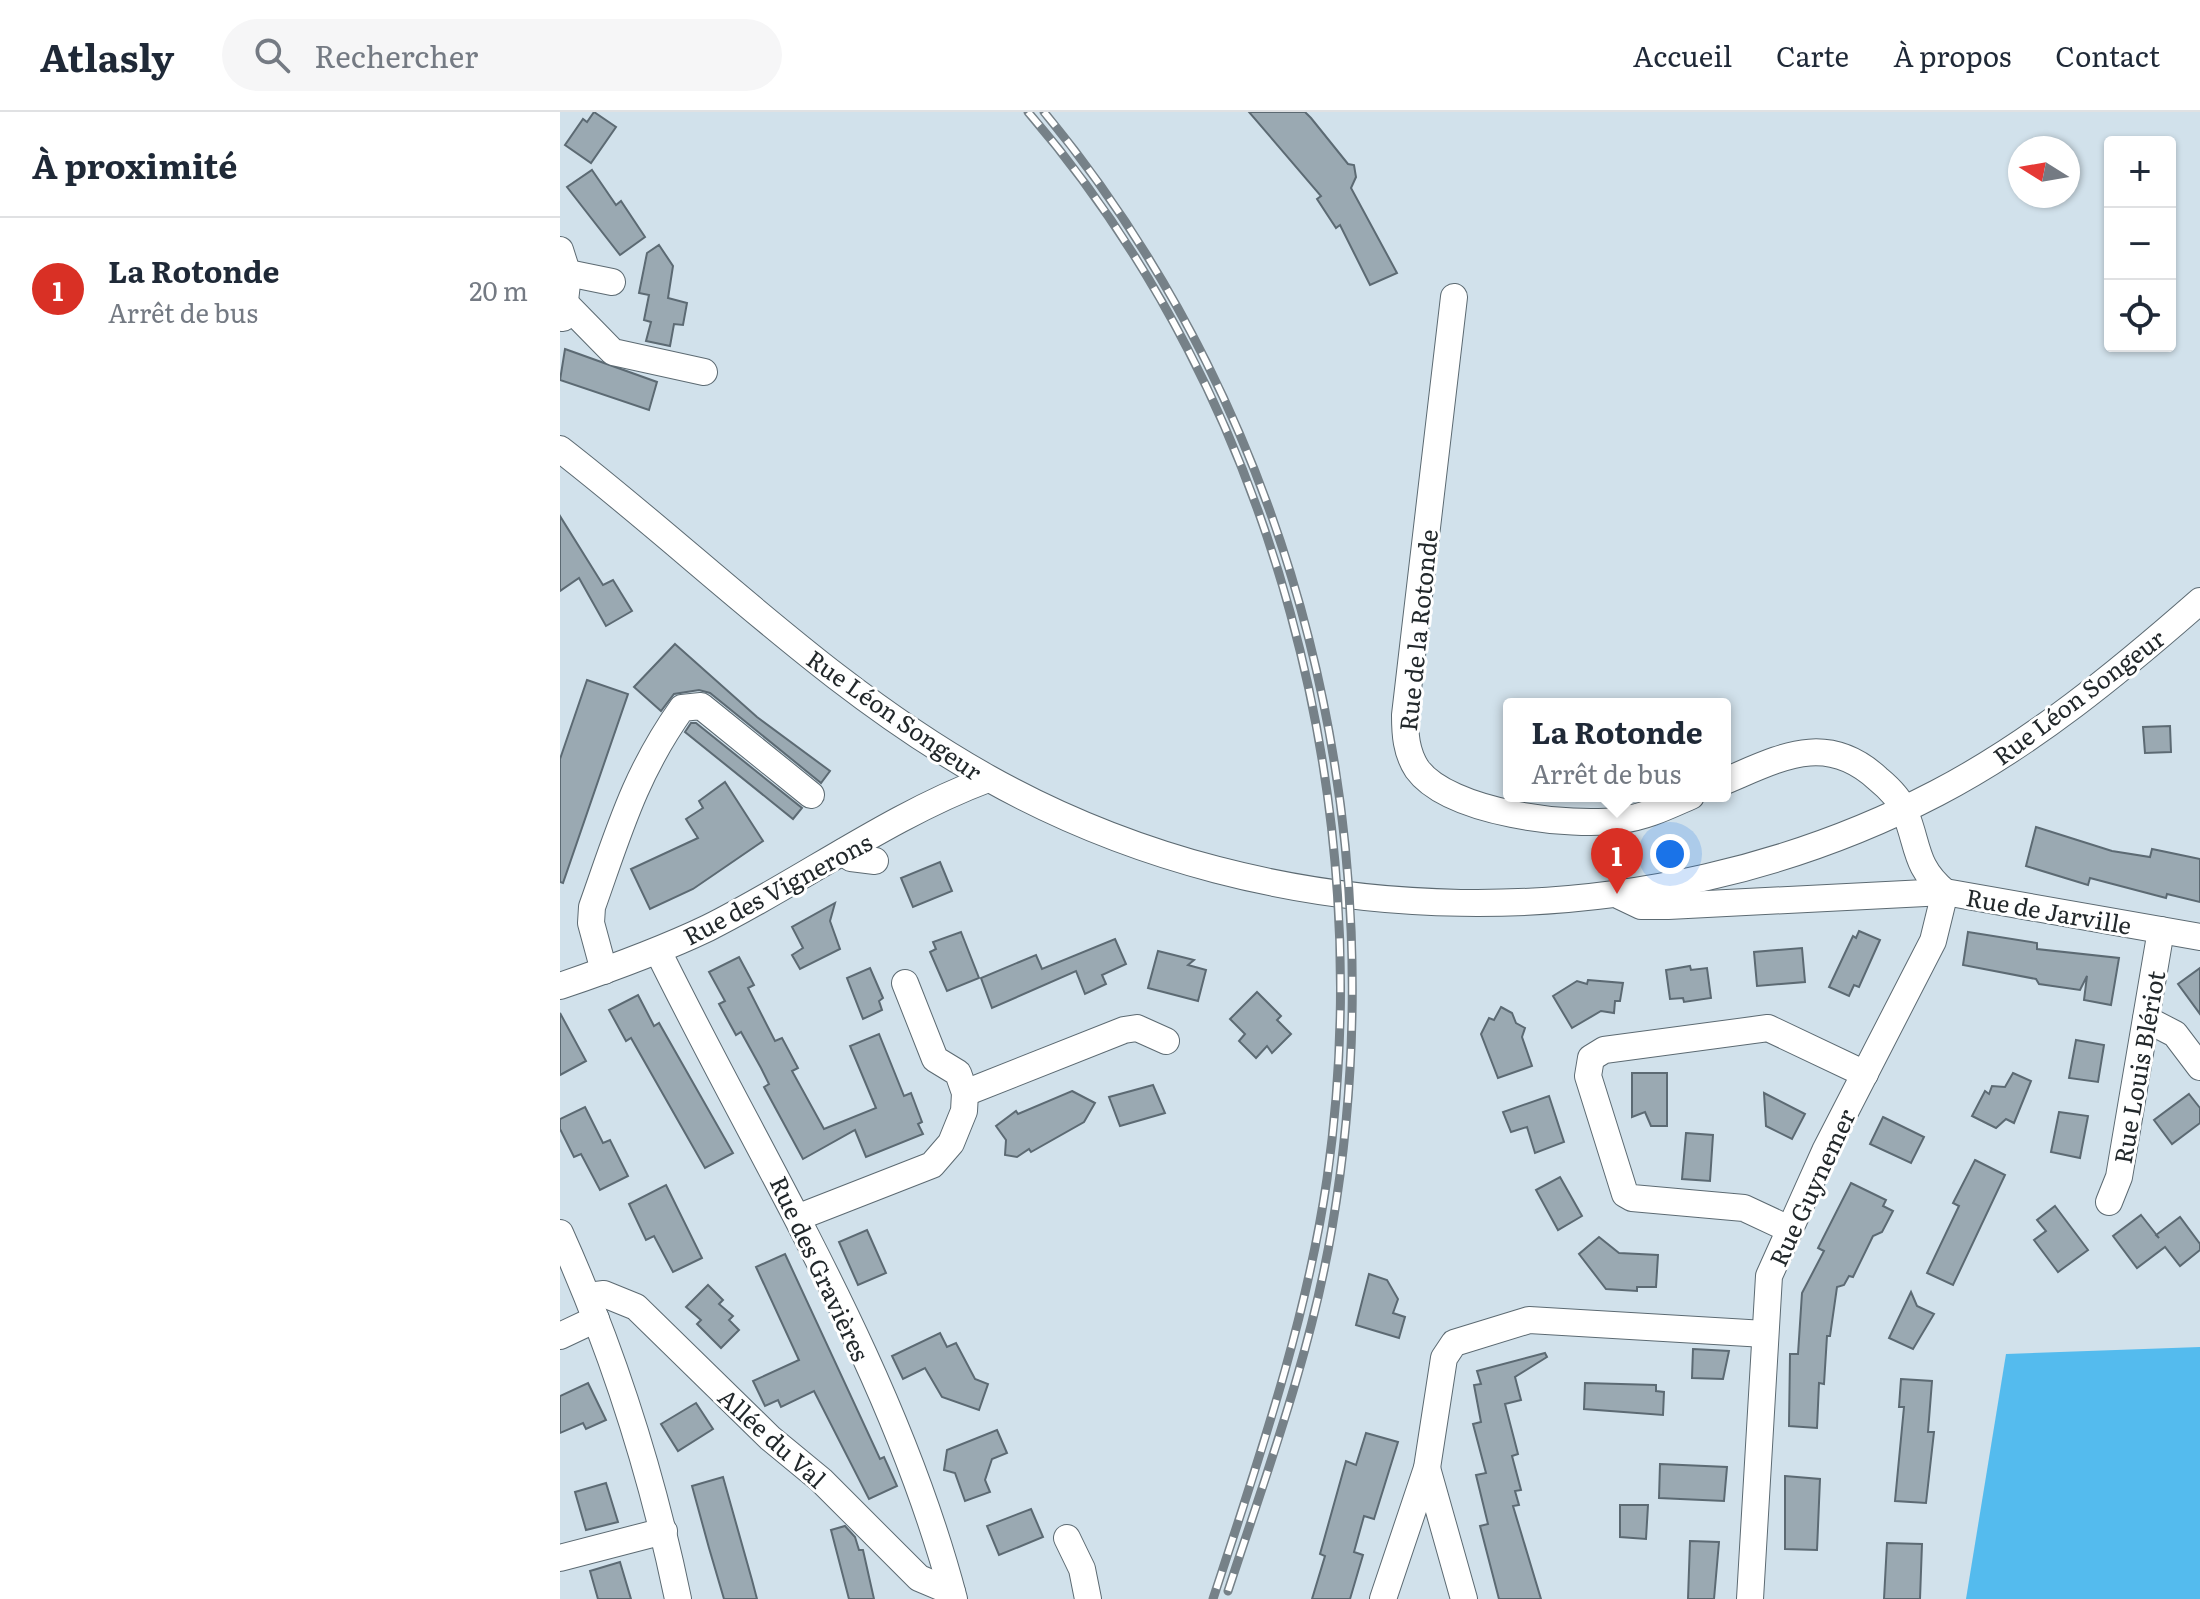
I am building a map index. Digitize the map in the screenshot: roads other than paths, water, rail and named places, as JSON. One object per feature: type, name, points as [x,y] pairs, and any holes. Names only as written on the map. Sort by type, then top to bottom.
[{"type":"street","points":[[612,282],[564,261],[564,312],[613,352],[704,372]]},
{"type":"street","name":"Rue de la Rotonde","points":[[1454,297],[1405,715],[1405,739],[1410,755],[1418,770],[1454,795],[1492,808],[1553,820],[1620,821],[1674,802]]},
{"type":"street","name":"Rue Léon Songeur","points":[[560,449],[858,693],[988,779],[1145,848],[1282,884],[1360,896],[1470,903],[1617,894],[1679,883],[1819,844],[1904,808],[1991,763],[2044,728],[2200,601]]},
{"type":"street","points":[[604,971],[591,923],[592,907],[635,785],[653,750],[682,708],[701,706],[811,795]]},
{"type":"street","points":[[1731,778],[1784,755],[1818,752],[1838,755],[1871,772],[1904,808]]},
{"type":"street","name":"Rue des Vignerons","points":[[560,986],[658,951],[709,927],[946,797],[988,779]]},
{"type":"street","name":"Rue de Jarville","points":[[1904,808],[1922,869],[1945,892],[2200,937]]},
{"type":"street","points":[[843,852],[851,858],[875,861]]},
{"type":"street","points":[[1617,894],[1641,906],[1654,906],[1728,905],[1945,892]]},
{"type":"street","name":"Rue Guynemer","points":[[1750,1599],[1769,1276],[1789,1229],[1933,941],[1945,892]]},
{"type":"street","name":"Rue Louis Blériot","points":[[2109,1202],[2119,1177],[2161,930]]},
{"type":"street","name":"Rue des Gravières","points":[[658,951],[799,1217],[911,1468],[953,1596]]},
{"type":"street","points":[[799,1217],[932,1165],[951,1143],[964,1111],[961,1083],[935,1059],[905,983]]},
{"type":"street","points":[[2146,1019],[2175,1034],[2200,1067]]},
{"type":"street","points":[[961,1083],[1124,1030],[1137,1028],[1166,1041]]},
{"type":"street","points":[[1789,1229],[1744,1208],[1632,1198],[1625,1194],[1588,1076],[1591,1058],[1604,1050],[1768,1028],[1865,1074]]},
{"type":"street","points":[[560,1233],[616,1371],[664,1531],[678,1599]]},
{"type":"street","name":"Allée du Val","points":[[592,1307],[604,1294],[636,1307],[770,1438],[821,1480],[919,1578],[953,1596]]},
{"type":"street","points":[[560,1336],[592,1307]]},
{"type":"street","points":[[1383,1599],[1427,1468],[1444,1358],[1454,1343],[1529,1320],[1765,1334]]},
{"type":"street","points":[[1427,1468],[1464,1599]]},
{"type":"street","points":[[560,1558],[664,1531]]},
{"type":"street","points":[[1067,1538],[1082,1569],[1088,1599]]},
{"type":"railway","points":[[1028,112],[1114,225],[1187,347],[1246,477],[1290,613],[1321,753],[1338,895],[1340,1038],[1327,1179],[1294,1339],[1213,1599]]},
{"type":"railway","points":[[1044,112],[1132,233],[1206,361],[1265,497],[1309,638],[1338,784],[1351,931],[1349,1080],[1332,1228],[1300,1366],[1228,1591]]},
{"type":"place","name":"La Rotonde","points":[[1617,894]]}]
